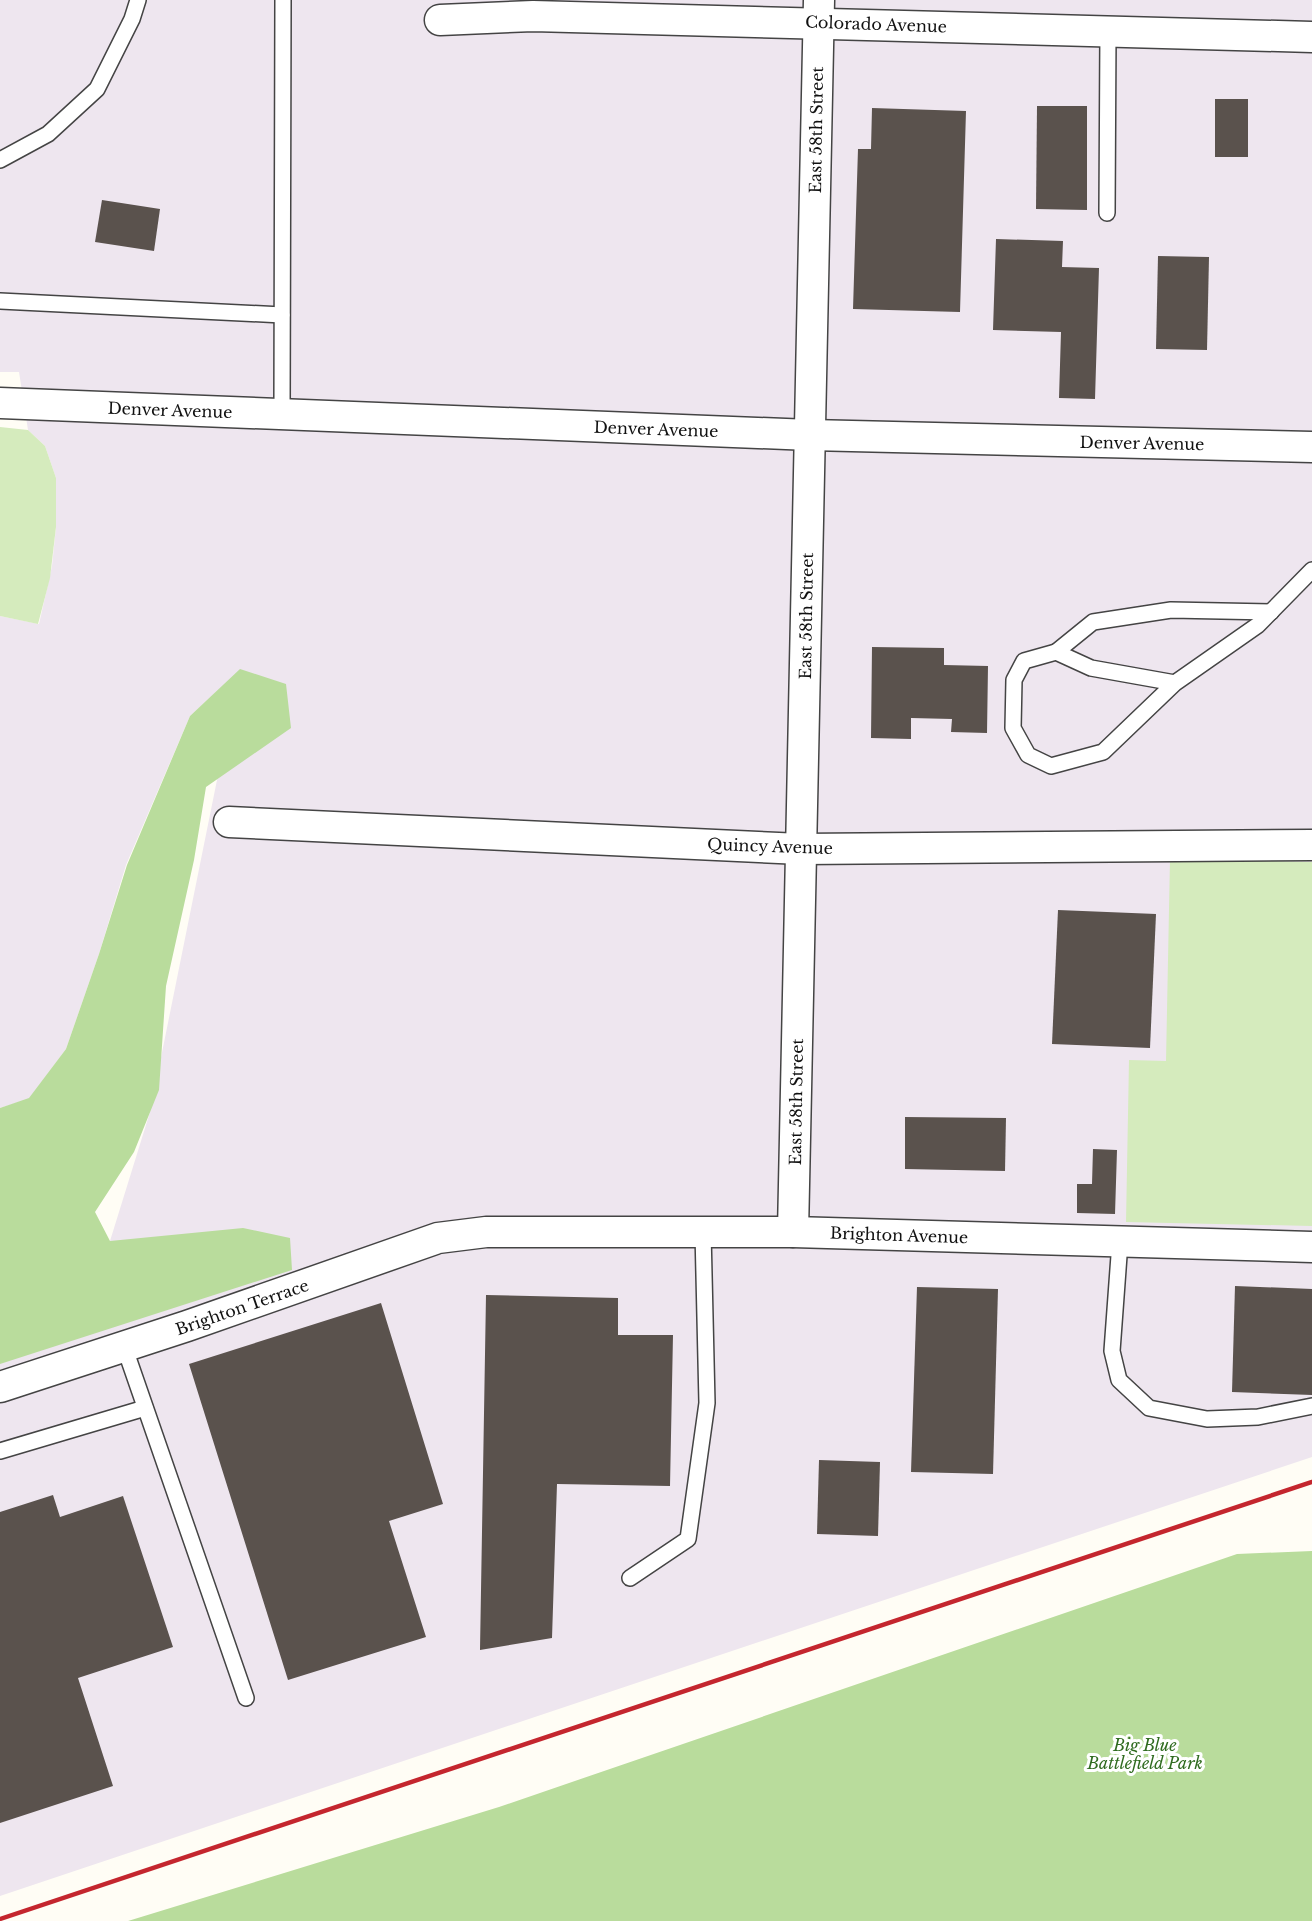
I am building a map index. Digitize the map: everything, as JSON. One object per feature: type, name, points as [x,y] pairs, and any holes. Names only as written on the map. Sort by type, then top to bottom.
[{"type":"street","name":"Colorado Avenue","points":[[440,20],[819,11],[1108,31],[1312,36]]},
{"type":"street","name":"East 58th Street","points":[[793,1232],[819,11]]},
{"type":"street","name":"Denver Avenue","points":[[0,403],[810,435],[1312,447]]},
{"type":"street","name":"Quincy Avenue","points":[[229,822],[801,849],[1312,845]]},
{"type":"street","name":"Brighton Avenue","points":[[486,1232],[793,1232],[1312,1247]]},
{"type":"street","name":"Brighton Terrace","points":[[0,1387],[438,1238],[486,1232]]},
{"type":"lane","points":[[0,160],[48,134],[97,90],[132,19],[138,0]]},
{"type":"lane","points":[[282,414],[283,0]]},
{"type":"lane","points":[[1107,213],[1108,31]]},
{"type":"lane","points":[[0,301],[282,315]]},
{"type":"lane","points":[[1271,612],[1170,610],[1093,622],[1056,652],[1024,661],[1014,680],[1013,728],[1028,755],[1051,766],[1103,752],[1175,683],[1258,625],[1271,612],[1312,570]]},
{"type":"lane","points":[[1056,652],[1091,668],[1175,683]]},
{"type":"lane","points":[[630,1578],[688,1539],[707,1403],[703,1232]]},
{"type":"lane","points":[[1120,1242],[1112,1351],[1119,1380],[1149,1408],[1207,1419],[1258,1417],[1312,1406]]},
{"type":"lane","points":[[124,1346],[246,1698]]},
{"type":"lane","points":[[0,1452],[146,1408]]},
{"type":"shaded area","points":[[0,0],[1312,0],[1312,1457],[0,1896],[0,1345],[110,1241],[150,1112],[239,671],[190,716],[126,865],[99,954],[66,1049],[29,1099],[0,1108],[0,616],[39,624],[52,566],[56,527],[56,478],[45,446],[28,430],[19,372],[0,372]]},
{"type":"green space","points":[[0,427],[28,430],[45,446],[56,478],[56,527],[50,578],[38,624],[0,616]]},
{"type":"green space","points":[[240,669],[286,684],[291,728],[206,787],[194,860],[166,986],[159,1090],[134,1152],[95,1212],[110,1241],[243,1228],[290,1238],[292,1270],[0,1364],[0,1108],[29,1098],[66,1049],[127,865],[190,716]]},
{"type":"green space","points":[[1170,859],[1312,862],[1312,1226],[1126,1222],[1129,1060],[1166,1061]]},
{"type":"green space","name":"Big Blue Battlefield Park","points":[[1312,1551],[1312,1921],[128,1921],[499,1807],[1237,1554]]},
{"type":"building","points":[[1215,99],[1248,99],[1248,157],[1215,157]]},
{"type":"building","points":[[1037,106],[1087,106],[1087,210],[1036,209]]},
{"type":"building","points":[[872,108],[966,111],[960,312],[853,309],[858,149],[871,149]]},
{"type":"building","points":[[102,200],[160,209],[154,251],[95,242]]},
{"type":"building","points":[[996,239],[1063,241],[1062,267],[1099,268],[1095,399],[1059,398],[1061,332],[993,330]]},
{"type":"building","points":[[1158,256],[1209,257],[1207,350],[1156,349]]},
{"type":"building","points":[[872,647],[944,648],[944,665],[988,666],[987,733],[951,732],[952,719],[911,718],[911,739],[871,738]]},
{"type":"building","points":[[1058,910],[1156,914],[1150,1048],[1052,1044]]},
{"type":"building","points":[[905,1117],[1006,1118],[1005,1171],[905,1169]]},
{"type":"building","points":[[1093,1149],[1117,1150],[1115,1214],[1077,1213],[1077,1184],[1092,1184]]},
{"type":"building","points":[[1235,1286],[1312,1289],[1312,1395],[1232,1392]]},
{"type":"building","points":[[917,1287],[998,1289],[993,1474],[911,1472]]},
{"type":"building","points":[[486,1295],[618,1298],[618,1335],[673,1335],[670,1486],[557,1484],[552,1638],[480,1650]]},
{"type":"building","points":[[381,1303],[443,1504],[389,1521],[426,1637],[288,1680],[189,1364]]},
{"type":"building","points":[[819,1460],[880,1462],[878,1536],[817,1534]]},
{"type":"building","points":[[53,1495],[60,1517],[123,1496],[173,1647],[78,1678],[113,1786],[0,1823],[0,1512]]},
{"type":"railway","points":[[0,1919],[1312,1482]]}]
